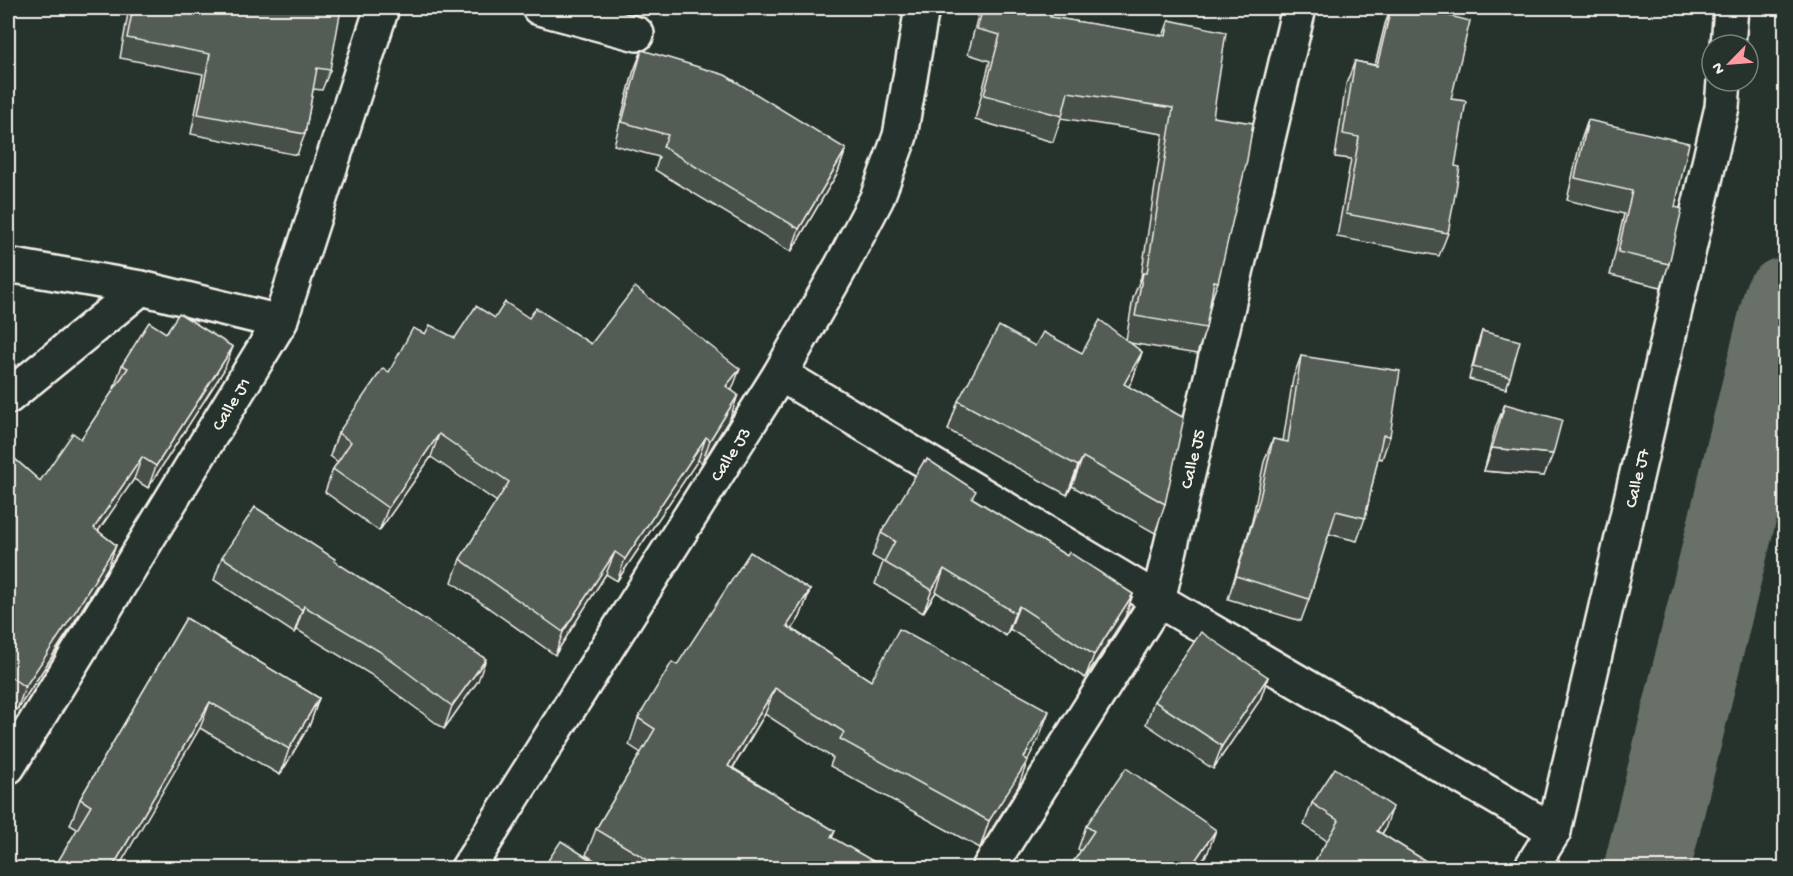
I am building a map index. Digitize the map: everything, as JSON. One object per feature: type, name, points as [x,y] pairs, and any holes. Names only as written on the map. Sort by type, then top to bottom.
[{"type":"street","name":"Calle J1","points":[[8,767],[280,322],[382,8]]},
{"type":"street","points":[[539,8],[637,34]]},
{"type":"street","name":"Calle J3","points":[[468,868],[780,374],[843,265],[878,198],[900,136],[922,8]]},
{"type":"street","name":"Calle J5","points":[[989,868],[1158,600],[1299,8]]},
{"type":"street","points":[[1729,33],[1731,8]]},
{"type":"street","name":"Calle J7","points":[[1531,868],[1554,831],[1722,107],[1723,93]]},
{"type":"street","points":[[8,265],[141,288],[280,322]]},
{"type":"street","points":[[8,397],[141,288]]},
{"type":"street","points":[[780,374],[1158,600],[1554,831]]},
{"type":"building","points":[[133,8],[341,9],[330,70],[317,68],[305,134],[198,114],[210,54],[127,38]]},
{"type":"building","points":[[983,8],[1052,8],[1050,17],[1166,36],[1169,20],[1226,32],[1213,117],[1253,123],[1247,160],[1218,282],[1214,281],[1206,328],[1135,316],[1143,273],[1147,273],[1173,108],[1068,92],[1062,116],[984,95],[1000,35],[977,29]]},
{"type":"building","points":[[1391,8],[1418,8],[1470,21],[1451,99],[1466,101],[1455,166],[1460,167],[1448,233],[1346,214],[1359,137],[1343,134],[1355,61],[1377,66]]},
{"type":"building","points":[[642,50],[725,75],[846,149],[799,229],[663,147],[668,135],[622,122]]},
{"type":"building","points":[[1588,120],[1689,143],[1675,207],[1682,209],[1669,264],[1618,252],[1632,191],[1575,178]]},
{"type":"building","points":[[635,287],[740,369],[726,386],[738,395],[710,440],[706,437],[625,559],[615,552],[563,632],[460,559],[509,482],[439,434],[388,508],[333,469],[351,442],[338,433],[383,368],[389,372],[413,328],[425,334],[430,325],[455,338],[476,306],[495,318],[505,302],[529,318],[536,308],[591,344]]},
{"type":"building","points":[[179,313],[233,347],[156,466],[142,457],[94,528],[116,545],[25,687],[8,675],[8,453],[40,481],[73,433],[81,439],[128,368],[122,365],[149,322],[166,333]]},
{"type":"building","points":[[1100,320],[1142,352],[1124,384],[1184,418],[1165,504],[1083,457],[1078,466],[958,401],[999,326],[1035,346],[1043,332],[1082,353]]},
{"type":"building","points":[[1482,331],[1520,341],[1510,377],[1473,367]]},
{"type":"building","points":[[1301,356],[1400,371],[1390,436],[1383,435],[1365,518],[1336,511],[1309,599],[1236,576],[1260,498],[1273,439],[1288,442]]},
{"type":"building","points":[[1505,404],[1562,420],[1553,454],[1492,448]]},
{"type":"building","points":[[927,459],[976,491],[972,498],[1067,556],[1069,552],[1133,594],[1094,655],[1019,606],[1015,613],[944,569],[932,590],[884,562],[895,541],[881,533]]},
{"type":"building","points":[[255,507],[486,659],[452,706],[379,651],[304,606],[302,610],[222,557]]},
{"type":"building","points":[[750,552],[810,590],[787,626],[871,681],[899,629],[1049,711],[1024,758],[1028,760],[989,821],[840,739],[844,732],[775,688],[728,766],[835,831],[831,837],[885,868],[661,868],[596,829],[655,729],[638,718],[672,662],[677,665]]},
{"type":"building","points":[[186,618],[319,698],[289,749],[210,702],[112,868],[54,868],[91,806],[80,799]]},
{"type":"building","points":[[1201,632],[1268,677],[1222,746],[1154,701]]},
{"type":"building","points":[[1126,768],[1216,830],[1190,868],[1069,868],[1094,831],[1086,826]]},
{"type":"building","points":[[1335,768],[1393,807],[1377,831],[1437,868],[1319,868],[1313,864],[1339,821],[1312,803]]},
{"type":"building","points":[[561,841],[602,867],[602,868],[543,868]]},
{"type":"waterway","points":[[1647,868],[1786,300]]}]
